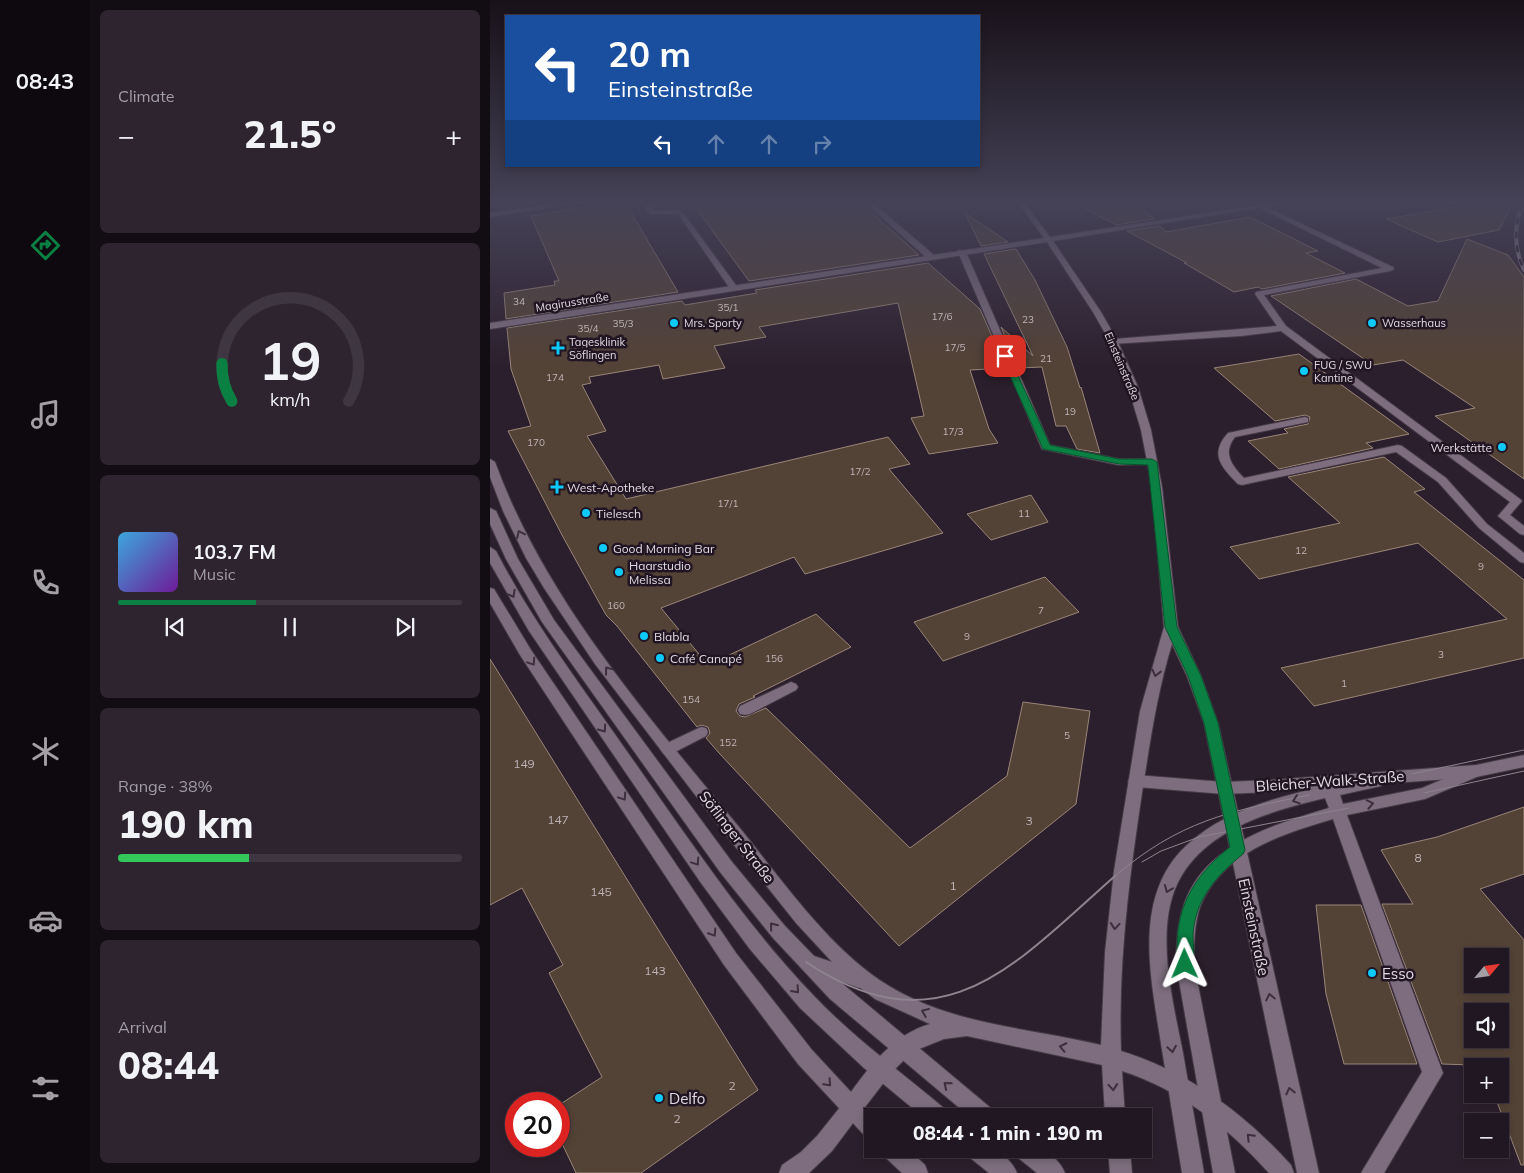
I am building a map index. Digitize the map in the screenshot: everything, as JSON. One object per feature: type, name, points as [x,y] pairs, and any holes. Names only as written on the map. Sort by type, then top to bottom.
[{"type":"street","points":[[713,259],[734,288]]},
{"type":"street","name":"Magirusstraße","points":[[490,326],[920,259]]},
{"type":"street","points":[[965,259],[1046,447],[1119,462],[1152,462]]},
{"type":"street","name":"Einsteinstraße","points":[[1062,259],[1082,288],[1114,342],[1140,407],[1152,462],[1171,627],[1194,676],[1211,723],[1308,1173]]},
{"type":"street","points":[[1369,259],[1390,269],[1259,294],[1283,328],[1516,501],[1504,516],[1524,532]]},
{"type":"street","points":[[1114,342],[1241,333],[1283,328]]},
{"type":"street","points":[[1304,420],[1232,435],[1226,441],[1222,450],[1223,458],[1242,482],[1398,448],[1442,480],[1483,526],[1524,559]]},
{"type":"street","name":"Söflinger Straße","points":[[490,462],[510,512],[549,587],[589,645],[668,749],[806,922],[839,957],[867,982],[897,1000],[971,1028],[1110,1057],[1148,1071],[1178,1085],[1210,1106],[1246,1134],[1283,1173]]},
{"type":"street","points":[[490,511],[524,580],[563,642],[726,867],[779,932],[838,993],[975,1108]]},
{"type":"street","points":[[490,551],[511,592],[541,641],[761,950],[808,1004],[836,1031],[928,1108]]},
{"type":"street","points":[[490,592],[525,652],[730,958],[785,1034],[864,1121]]},
{"type":"street","name":"Einsteinstraße","points":[[1115,1108],[1110,1057],[1110,979],[1115,921],[1149,701],[1157,668],[1171,627]]},
{"type":"street","points":[[745,710],[791,687]]},
{"type":"street","points":[[668,749],[701,732]]},
{"type":"street","name":"Bleicher-Walk-Straße","points":[[1136,781],[1224,788],[1328,787],[1412,774],[1476,771],[1524,761]]},
{"type":"street","points":[[1224,1173],[1187,978],[1185,934],[1198,891],[1215,868],[1238,850],[1283,829],[1337,812],[1424,793],[1476,771]]},
{"type":"street","points":[[1193,1173],[1158,961],[1162,911],[1168,888],[1186,856],[1202,842],[1232,824],[1328,787],[1434,1073],[1372,1173]]},
{"type":"street","points":[[806,962],[867,982]]},
{"type":"street","points":[[790,1173],[806,1163],[831,1139],[880,1068],[902,1048],[914,1040],[943,1030],[971,1028]]},
{"type":"street","points":[[902,1158],[918,1173]]},
{"type":"street","points":[[988,1158],[1006,1173]]},
{"type":"street","points":[[1036,1158],[1054,1173]]},
{"type":"street","points":[[1120,1158],[1121,1173]]},
{"type":"building","points":[[549,259],[658,259],[678,292],[506,319],[504,293],[555,285],[554,281],[559,281]]},
{"type":"building","points":[[733,259],[895,259],[749,281]]},
{"type":"building","points":[[986,259],[1022,259],[1035,280],[1067,347],[1100,453],[1077,449],[1066,426],[1056,426],[1042,367],[1018,368],[1001,327],[1033,356]]},
{"type":"building","points":[[1179,259],[1317,259],[1345,273],[1262,289],[1258,287],[1234,292],[1184,263],[1187,263]]},
{"type":"building","points":[[1458,259],[1511,259],[1524,277],[1524,479],[1435,416],[1475,408],[1403,360],[1373,365],[1271,296],[1356,279],[1408,306],[1438,301]]},
{"type":"building","points":[[928,263],[980,309],[1006,368],[970,370],[989,429],[998,443],[929,454],[911,418],[924,416],[898,303],[759,327],[766,337],[714,346],[725,368],[663,379],[659,365],[589,377],[591,383],[582,385],[606,431],[587,436],[626,499],[888,437],[910,464],[889,469],[943,533],[805,574],[794,557],[661,608],[708,665],[816,614],[851,647],[753,696],[755,697],[739,704],[736,711],[740,716],[745,717],[766,708],[910,848],[1007,776],[1023,702],[1090,711],[1076,804],[899,946],[719,753],[706,738],[710,733],[708,727],[701,725],[697,727],[617,626],[606,615],[508,431],[531,426],[511,369],[507,328],[682,301],[685,305],[757,293],[755,290]]},
{"type":"building","points":[[1299,354],[1409,434],[1366,443],[1373,448],[1279,469],[1248,441],[1288,433],[1284,429],[1308,424],[1310,417],[1305,415],[1275,421],[1214,368]]},
{"type":"building","points":[[1384,457],[1425,489],[1414,492],[1524,580],[1524,658],[1314,706],[1281,668],[1507,619],[1418,543],[1259,579],[1230,547],[1340,523],[1288,477]]},
{"type":"building","points":[[1031,495],[1048,522],[991,540],[967,514]]},
{"type":"building","points":[[1045,577],[1079,612],[943,661],[914,622]]},
{"type":"building","points":[[490,659],[758,1090],[641,1173],[576,1173],[568,1157],[570,1157],[570,1098],[602,1077],[549,973],[563,965],[522,888],[490,905]]},
{"type":"building","points":[[1524,807],[1524,874],[1480,889],[1524,940],[1524,1165],[1521,1165],[1509,1133],[1509,1113],[1501,1113],[1497,1103],[1509,1103],[1509,1058],[1464,1058],[1464,1065],[1442,1064],[1382,904],[1413,904],[1381,850],[1437,837]]},
{"type":"building","points":[[1316,905],[1361,905],[1417,1064],[1344,1064],[1326,994]]},
{"type":"tram line","points":[[1412,774],[1524,750]]},
{"type":"tram line","points":[[1424,793],[1524,771]]},
{"type":"tram line","points":[[1114,877],[1161,843],[1206,821],[1230,813],[1310,795]]},
{"type":"tram line","points":[[1142,862],[1161,851],[1199,837],[1349,808]]},
{"type":"tram line","points":[[806,962],[855,988],[898,999],[938,998],[975,986],[1010,965],[1044,939],[1115,876]]},
{"type":"railway","points":[[1520,259],[1524,270]]},
{"type":"place","name":"Mrs. Sporty","points":[[674,323]]},
{"type":"place","name":"Wasserhaus","points":[[1372,323]]},
{"type":"place","name":"Tagesklinik Söflingen","points":[[558,348]]},
{"type":"place","name":"FUG / SWU Kantine","points":[[1304,371]]},
{"type":"place","name":"Werkstätte","points":[[1502,447]]},
{"type":"place","name":"West-Apotheke","points":[[557,487]]},
{"type":"place","name":"Tielesch","points":[[586,513]]},
{"type":"place","name":"Good Morning Bar","points":[[603,548]]},
{"type":"place","name":"Haarstudio Melissa","points":[[619,572]]},
{"type":"place","name":"Blabla","points":[[644,636]]},
{"type":"place","name":"Café Canapé","points":[[660,658]]},
{"type":"place","name":"Esso","points":[[1372,973]]},
{"type":"place","name":"Delfo","points":[[659,1098]]},
{"type":"route","points":[[1005,356],[1046,447],[1119,462],[1152,462],[1157,487],[1171,627],[1194,676],[1211,723],[1238,850],[1225,858],[1215,868],[1198,891],[1185,934],[1185,964]]}]
